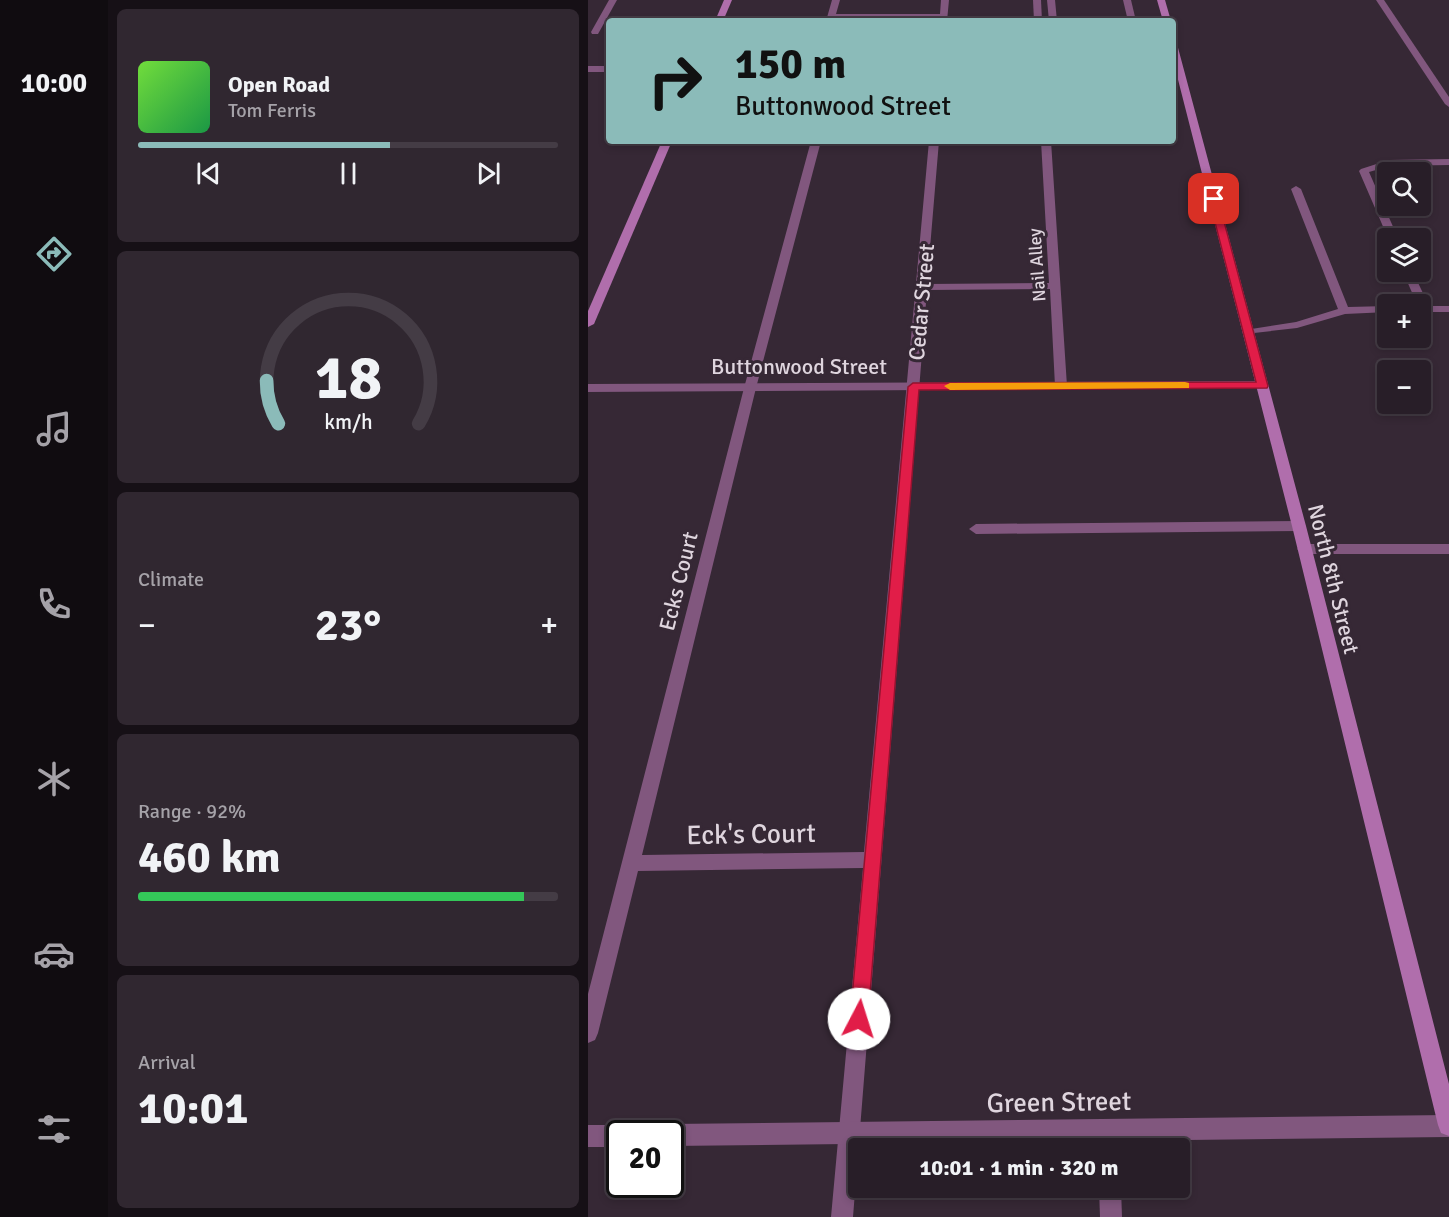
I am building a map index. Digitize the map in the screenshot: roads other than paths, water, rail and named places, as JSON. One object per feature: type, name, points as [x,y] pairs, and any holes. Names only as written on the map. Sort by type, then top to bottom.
[{"type":"main road","points":[[720,18],[728,0]]},
{"type":"main road","points":[[1161,0],[1166,18]]},
{"type":"main road","name":"North 8th Street","points":[[1176,66],[1263,386],[1449,1125]]},
{"type":"main road","points":[[588,324],[666,144]]},
{"type":"street","points":[[595,32],[599,18],[613,0]]},
{"type":"street","points":[[831,18],[836,0]]},
{"type":"street","points":[[943,18],[945,0]]},
{"type":"street","points":[[1037,0],[1038,18]]},
{"type":"street","points":[[1051,0],[1053,18]]},
{"type":"street","points":[[1127,0],[1131,18]]},
{"type":"street","points":[[1380,0],[1449,104]]},
{"type":"street","points":[[588,69],[606,69]]},
{"type":"street","name":"Ecks Court","points":[[588,1033],[750,388],[815,144]]},
{"type":"street","name":"Cedar Street","points":[[842,1217],[934,144]]},
{"type":"street","name":"Nail Alley","points":[[1046,144],[1061,386]]},
{"type":"street","points":[[1389,228],[1364,171],[1389,163],[1449,162]]},
{"type":"street","points":[[1296,189],[1344,310]]},
{"type":"street","points":[[922,286],[1055,286]]},
{"type":"street","points":[[1249,332],[1297,325],[1344,310],[1377,309]]},
{"type":"street","points":[[1431,309],[1449,309]]},
{"type":"street","name":"Buttonwood Street","points":[[588,388],[1263,386]]},
{"type":"street","points":[[976,528],[1299,526]]},
{"type":"street","points":[[1304,549],[1449,549]]},
{"type":"street","name":"Eck's Court","points":[[631,863],[872,860]]},
{"type":"street","name":"Green Street","points":[[1153,1138],[1449,1125]]},
{"type":"street","name":"Green Street","points":[[684,1135],[850,1133],[1034,1138]]},
{"type":"street","points":[[588,1136],[606,1136]]},
{"type":"street","points":[[1111,1198],[1112,1217]]}]
